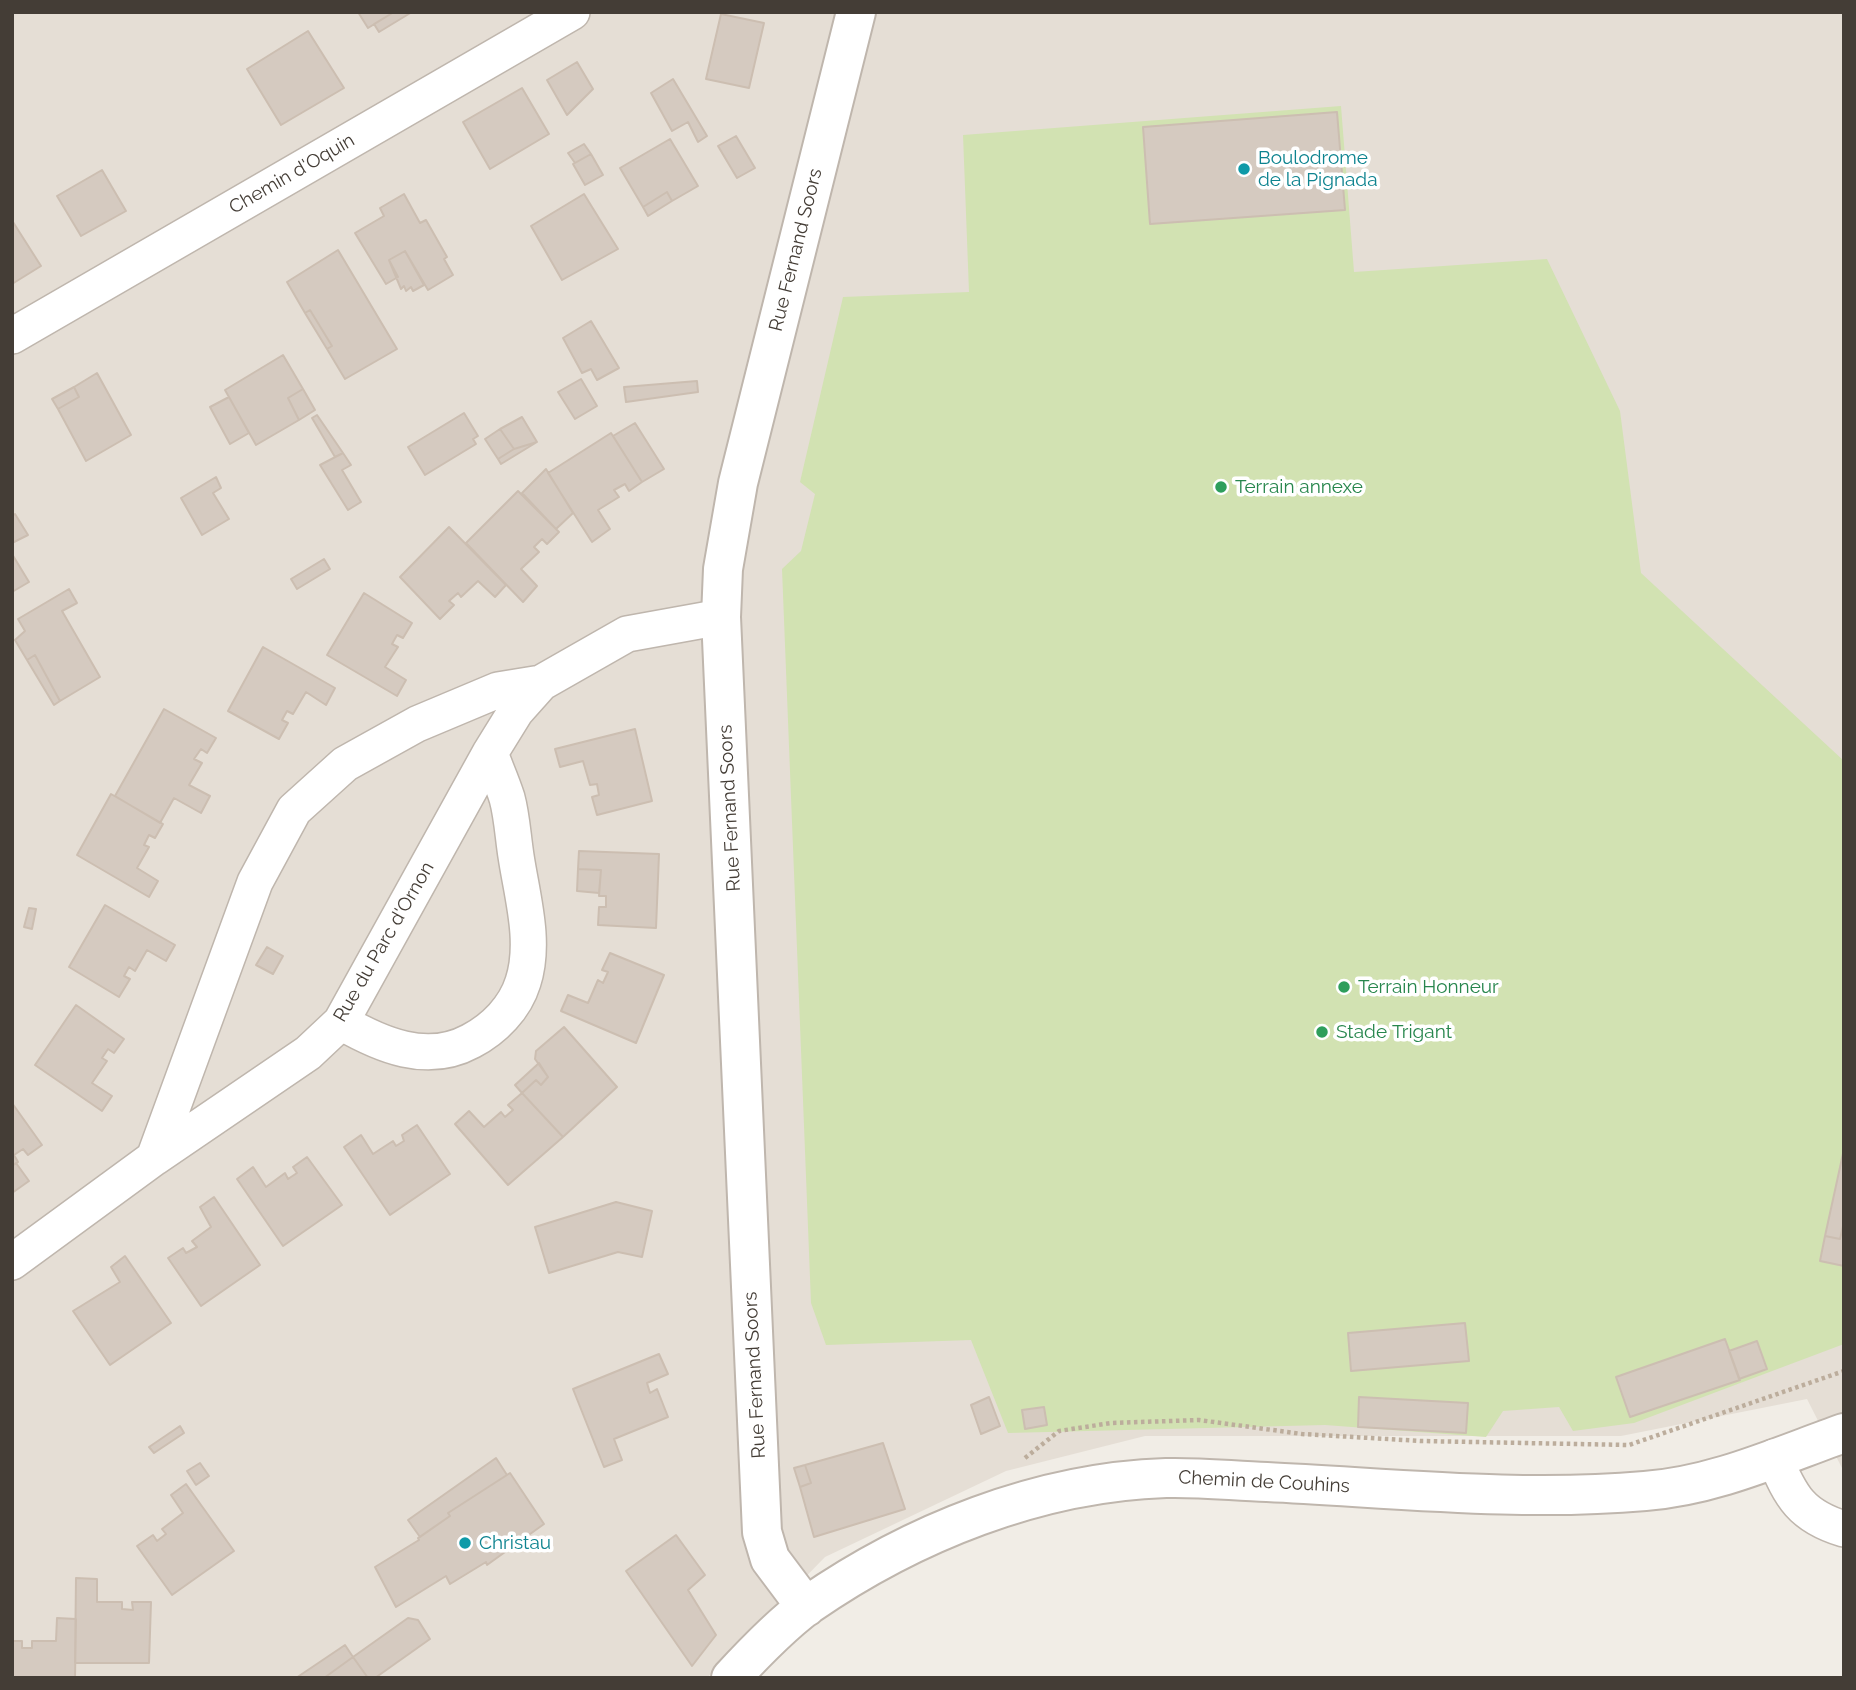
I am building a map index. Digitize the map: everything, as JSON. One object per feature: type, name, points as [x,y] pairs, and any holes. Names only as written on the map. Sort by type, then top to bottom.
[{"type":"street","name":"Chemin d'Oquin","points":[[12,336],[572,12]]},
{"type":"street","name":"Rue Fernand Soors","points":[[806,1607],[770,1559],[762,1532],[721,617],[723,569],[738,482],[856,12]]},
{"type":"street","name":"Rue du Parc d'Ornon","points":[[12,1262],[155,1158],[308,1053],[341,1022],[490,753],[516,711],[541,683],[627,634],[721,617]]},
{"type":"street","points":[[155,1158],[255,882],[294,810],[345,764],[417,724],[498,690],[541,683]]},
{"type":"street","points":[[341,1022],[369,1038],[397,1048],[439,1052],[460,1047],[481,1036],[512,1005],[526,967],[527,935],[507,799],[490,753]]},
{"type":"street","name":"Chemin de Couhins","points":[[731,1678],[806,1607],[869,1567],[933,1535],[1009,1505],[1084,1487],[1167,1478],[1547,1495],[1646,1491],[1717,1477],[1844,1433]]},
{"type":"street","points":[[1774,1457],[1796,1501],[1820,1522],[1844,1529]]},
{"type":"path","points":[[1009,1505],[1008,1485],[1024,1458],[1059,1431],[1111,1423],[1199,1420],[1302,1434],[1422,1441],[1629,1445],[1844,1371]]},
{"type":"shaded area","points":[[12,12],[1844,12],[1844,1472],[1807,1399],[1621,1436],[1145,1436],[1006,1471],[825,1557],[707,1678],[12,1678]]},
{"type":"green space","name":"Stade Trigant","points":[[1341,106],[1354,272],[1547,259],[1620,411],[1641,573],[1844,761],[1844,1344],[1634,1423],[1573,1431],[1559,1407],[1503,1411],[1486,1437],[1325,1425],[1008,1433],[971,1340],[826,1345],[811,1303],[782,569],[801,551],[815,494],[800,482],[843,297],[969,292],[963,135]]},
{"type":"building","points":[[358,12],[394,12],[368,28]]},
{"type":"building","points":[[394,12],[412,12],[379,32],[374,24]]},
{"type":"building","points":[[721,14],[764,23],[749,88],[706,79]]},
{"type":"building","points":[[308,31],[344,88],[281,125],[247,69]]},
{"type":"building","points":[[577,62],[593,89],[567,115],[547,80]]},
{"type":"building","points":[[673,79],[707,136],[698,142],[688,122],[672,131],[651,93]]},
{"type":"building","points":[[522,88],[549,134],[490,169],[463,122]]},
{"type":"building","name":"Boulodrome de la Pignada","points":[[1337,112],[1345,210],[1150,224],[1143,127]]},
{"type":"building","points":[[736,136],[755,168],[737,178],[718,146]]},
{"type":"building","points":[[670,139],[698,186],[672,201],[667,192],[643,207],[620,168]]},
{"type":"building","points":[[584,144],[591,154],[575,163],[568,153]]},
{"type":"building","points":[[591,154],[603,175],[585,185],[573,164]]},
{"type":"building","points":[[102,170],[126,211],[81,236],[57,196]]},
{"type":"building","points":[[667,192],[672,201],[648,216],[643,207]]},
{"type":"building","points":[[404,194],[420,223],[426,220],[447,257],[444,259],[453,275],[428,290],[405,251],[389,260],[398,277],[386,284],[355,233],[384,216],[380,208]]},
{"type":"building","points":[[584,194],[618,249],[562,280],[531,226]]},
{"type":"building","points":[[12,223],[41,266],[12,284]]},
{"type":"building","points":[[338,250],[397,349],[345,379],[327,349],[332,346],[310,310],[305,313],[287,282]]},
{"type":"building","points":[[405,251],[424,285],[413,291],[411,287],[406,291],[404,286],[401,289],[389,260]]},
{"type":"building","points":[[310,310],[332,346],[327,349],[305,313]]},
{"type":"building","points":[[591,321],[619,368],[597,380],[591,369],[582,373],[563,338]]},
{"type":"building","points":[[283,355],[303,389],[288,398],[299,420],[256,445],[225,390]]},
{"type":"building","points":[[97,373],[131,435],[86,461],[58,409],[79,397],[74,387]]},
{"type":"building","points":[[581,379],[597,406],[575,419],[558,392]]},
{"type":"building","points":[[697,381],[698,392],[626,402],[624,387]]},
{"type":"building","points":[[74,387],[79,397],[58,409],[52,399]]},
{"type":"building","points":[[303,389],[315,410],[299,420],[288,398]]},
{"type":"building","points":[[229,397],[249,433],[230,444],[210,407]]},
{"type":"building","points":[[464,413],[478,436],[473,439],[476,444],[425,475],[408,447]]},
{"type":"building","points":[[317,415],[343,453],[335,457],[312,418]]},
{"type":"building","points":[[522,417],[537,442],[514,449],[500,429]]},
{"type":"building","points":[[635,423],[664,469],[642,482],[613,436]]},
{"type":"building","points":[[500,429],[514,449],[498,459],[485,439]]},
{"type":"building","points":[[611,433],[642,482],[629,491],[625,484],[614,490],[619,497],[598,510],[610,529],[592,542],[548,473]]},
{"type":"building","points":[[537,442],[501,464],[498,459],[514,449]]},
{"type":"building","points":[[343,453],[351,465],[342,470],[361,502],[348,510],[320,465]]},
{"type":"building","points":[[546,469],[573,513],[556,529],[522,493]]},
{"type":"building","points":[[216,477],[221,488],[213,493],[229,519],[202,535],[181,498]]},
{"type":"building","points":[[518,491],[559,532],[547,544],[542,539],[534,547],[539,552],[521,569],[537,586],[523,602],[466,543]]},
{"type":"building","points":[[15,514],[28,535],[12,543],[12,516]]},
{"type":"building","points":[[449,527],[506,585],[495,597],[478,581],[461,597],[458,593],[449,601],[454,605],[440,619],[400,577]]},
{"type":"building","points":[[12,554],[29,582],[12,592]]},
{"type":"building","points":[[324,559],[330,569],[297,589],[291,579]]},
{"type":"building","points":[[69,589],[77,603],[62,611],[100,677],[60,701],[35,655],[27,660],[15,640],[25,631],[18,619]]},
{"type":"building","points":[[364,593],[412,623],[403,638],[397,635],[392,644],[398,647],[385,667],[406,680],[397,696],[327,655]]},
{"type":"building","points":[[263,647],[335,688],[326,705],[306,692],[293,714],[287,711],[282,720],[288,723],[279,739],[228,711]]},
{"type":"building","points":[[35,655],[60,701],[54,705],[27,660]]},
{"type":"building","points":[[164,709],[216,738],[207,753],[201,749],[194,759],[202,763],[189,785],[210,796],[201,813],[174,798],[160,823],[115,796]]},
{"type":"building","points":[[635,729],[652,801],[597,815],[592,797],[599,795],[597,784],[590,785],[583,761],[560,767],[555,749]]},
{"type":"building","points":[[111,794],[163,824],[155,838],[149,835],[144,845],[149,847],[137,868],[158,881],[149,897],[77,855]]},
{"type":"building","points":[[579,851],[659,854],[656,928],[598,925],[599,907],[606,907],[606,896],[599,896],[601,870],[578,869]]},
{"type":"building","points":[[578,869],[601,870],[599,893],[577,891]]},
{"type":"building","points":[[105,905],[175,945],[166,961],[147,950],[135,971],[129,967],[124,976],[130,979],[119,997],[69,967]]},
{"type":"building","points":[[29,908],[36,909],[32,929],[24,927]]},
{"type":"building","points":[[267,947],[283,956],[273,974],[256,965]]},
{"type":"building","points":[[610,953],[664,975],[636,1043],[561,1011],[568,995],[588,1003],[598,980],[603,983],[608,972],[602,970]]},
{"type":"building","points":[[76,1005],[124,1039],[114,1053],[108,1049],[102,1058],[107,1061],[92,1083],[112,1096],[102,1111],[35,1065]]},
{"type":"building","points":[[564,1027],[617,1087],[563,1137],[522,1093],[536,1080],[541,1085],[548,1077],[535,1059],[536,1051]]},
{"type":"building","points":[[539,1063],[548,1077],[541,1085],[536,1080],[522,1093],[515,1085]]},
{"type":"building","points":[[522,1093],[563,1137],[508,1185],[455,1124],[469,1111],[484,1127],[501,1112],[505,1117],[513,1110],[508,1105]]},
{"type":"building","points":[[12,1103],[42,1145],[28,1155],[23,1149],[14,1155],[18,1162],[12,1166]]},
{"type":"building","points":[[417,1125],[450,1174],[390,1215],[344,1147],[361,1135],[373,1154],[393,1141],[396,1146],[404,1141],[402,1135]]},
{"type":"building","points":[[1844,1149],[1844,1222],[1840,1239],[1825,1236]]},
{"type":"building","points":[[307,1157],[342,1205],[283,1246],[237,1179],[253,1167],[266,1187],[285,1173],[288,1179],[297,1173],[293,1167]]},
{"type":"building","points":[[16,1163],[29,1181],[12,1193],[12,1166]]},
{"type":"building","points":[[214,1197],[260,1265],[201,1306],[168,1258],[183,1248],[186,1253],[197,1247],[192,1241],[211,1227],[200,1207]]},
{"type":"building","points":[[616,1202],[652,1211],[642,1257],[618,1252],[549,1273],[535,1227]]},
{"type":"building","points":[[1844,1222],[1844,1266],[1820,1261],[1825,1236],[1840,1239]]},
{"type":"building","points":[[125,1256],[171,1323],[110,1365],[73,1311],[120,1282],[111,1267]]},
{"type":"building","points":[[1465,1323],[1469,1361],[1351,1371],[1348,1333]]},
{"type":"building","points":[[1725,1339],[1740,1380],[1630,1417],[1616,1377]]},
{"type":"building","points":[[1757,1341],[1767,1369],[1739,1379],[1729,1351]]},
{"type":"building","points":[[659,1354],[668,1374],[647,1383],[650,1393],[657,1389],[668,1417],[614,1439],[622,1460],[604,1467],[573,1389]]},
{"type":"building","points":[[989,1397],[1000,1426],[981,1434],[971,1405]]},
{"type":"building","points":[[1359,1397],[1468,1403],[1466,1433],[1358,1427]]},
{"type":"building","points":[[1044,1407],[1047,1425],[1025,1429],[1022,1410]]},
{"type":"building","points":[[180,1426],[184,1433],[154,1453],[149,1447]]},
{"type":"building","points":[[883,1443],[905,1509],[814,1537],[800,1487],[811,1483],[805,1465]]},
{"type":"building","points":[[496,1458],[507,1475],[448,1513],[450,1516],[420,1537],[408,1520]]},
{"type":"building","points":[[200,1463],[209,1476],[196,1485],[187,1471]]},
{"type":"building","points":[[805,1465],[811,1483],[800,1487],[794,1468]]},
{"type":"building","name":"Christau","points":[[510,1473],[544,1524],[487,1565],[486,1562],[450,1584],[446,1576],[396,1607],[375,1567],[419,1540],[418,1538],[450,1516],[448,1513]]},
{"type":"building","points":[[186,1484],[234,1551],[172,1595],[137,1546],[153,1535],[157,1541],[166,1534],[162,1529],[183,1513],[171,1495]]},
{"type":"building","points":[[676,1535],[705,1575],[688,1590],[716,1635],[692,1666],[626,1571]]},
{"type":"building","points":[[76,1578],[97,1579],[97,1602],[122,1602],[122,1609],[133,1610],[132,1602],[151,1602],[149,1663],[75,1663]]},
{"type":"building","points":[[57,1618],[76,1619],[75,1678],[12,1678],[12,1641],[22,1641],[22,1648],[32,1648],[32,1641],[56,1641]]},
{"type":"building","points":[[408,1618],[418,1620],[430,1639],[375,1678],[368,1678],[353,1657]]},
{"type":"building","points":[[345,1645],[353,1657],[324,1678],[296,1678]]},
{"type":"building","points":[[353,1657],[368,1678],[324,1678]]},
{"type":"place","name":"Boulodrome de la Pignada","points":[[1244,169]]},
{"type":"place","name":"Terrain annexe","points":[[1221,487]]},
{"type":"place","name":"Terrain Honneur","points":[[1344,987]]},
{"type":"place","name":"Stade Trigant","points":[[1322,1032]]},
{"type":"place","name":"Christau","points":[[465,1543]]}]
